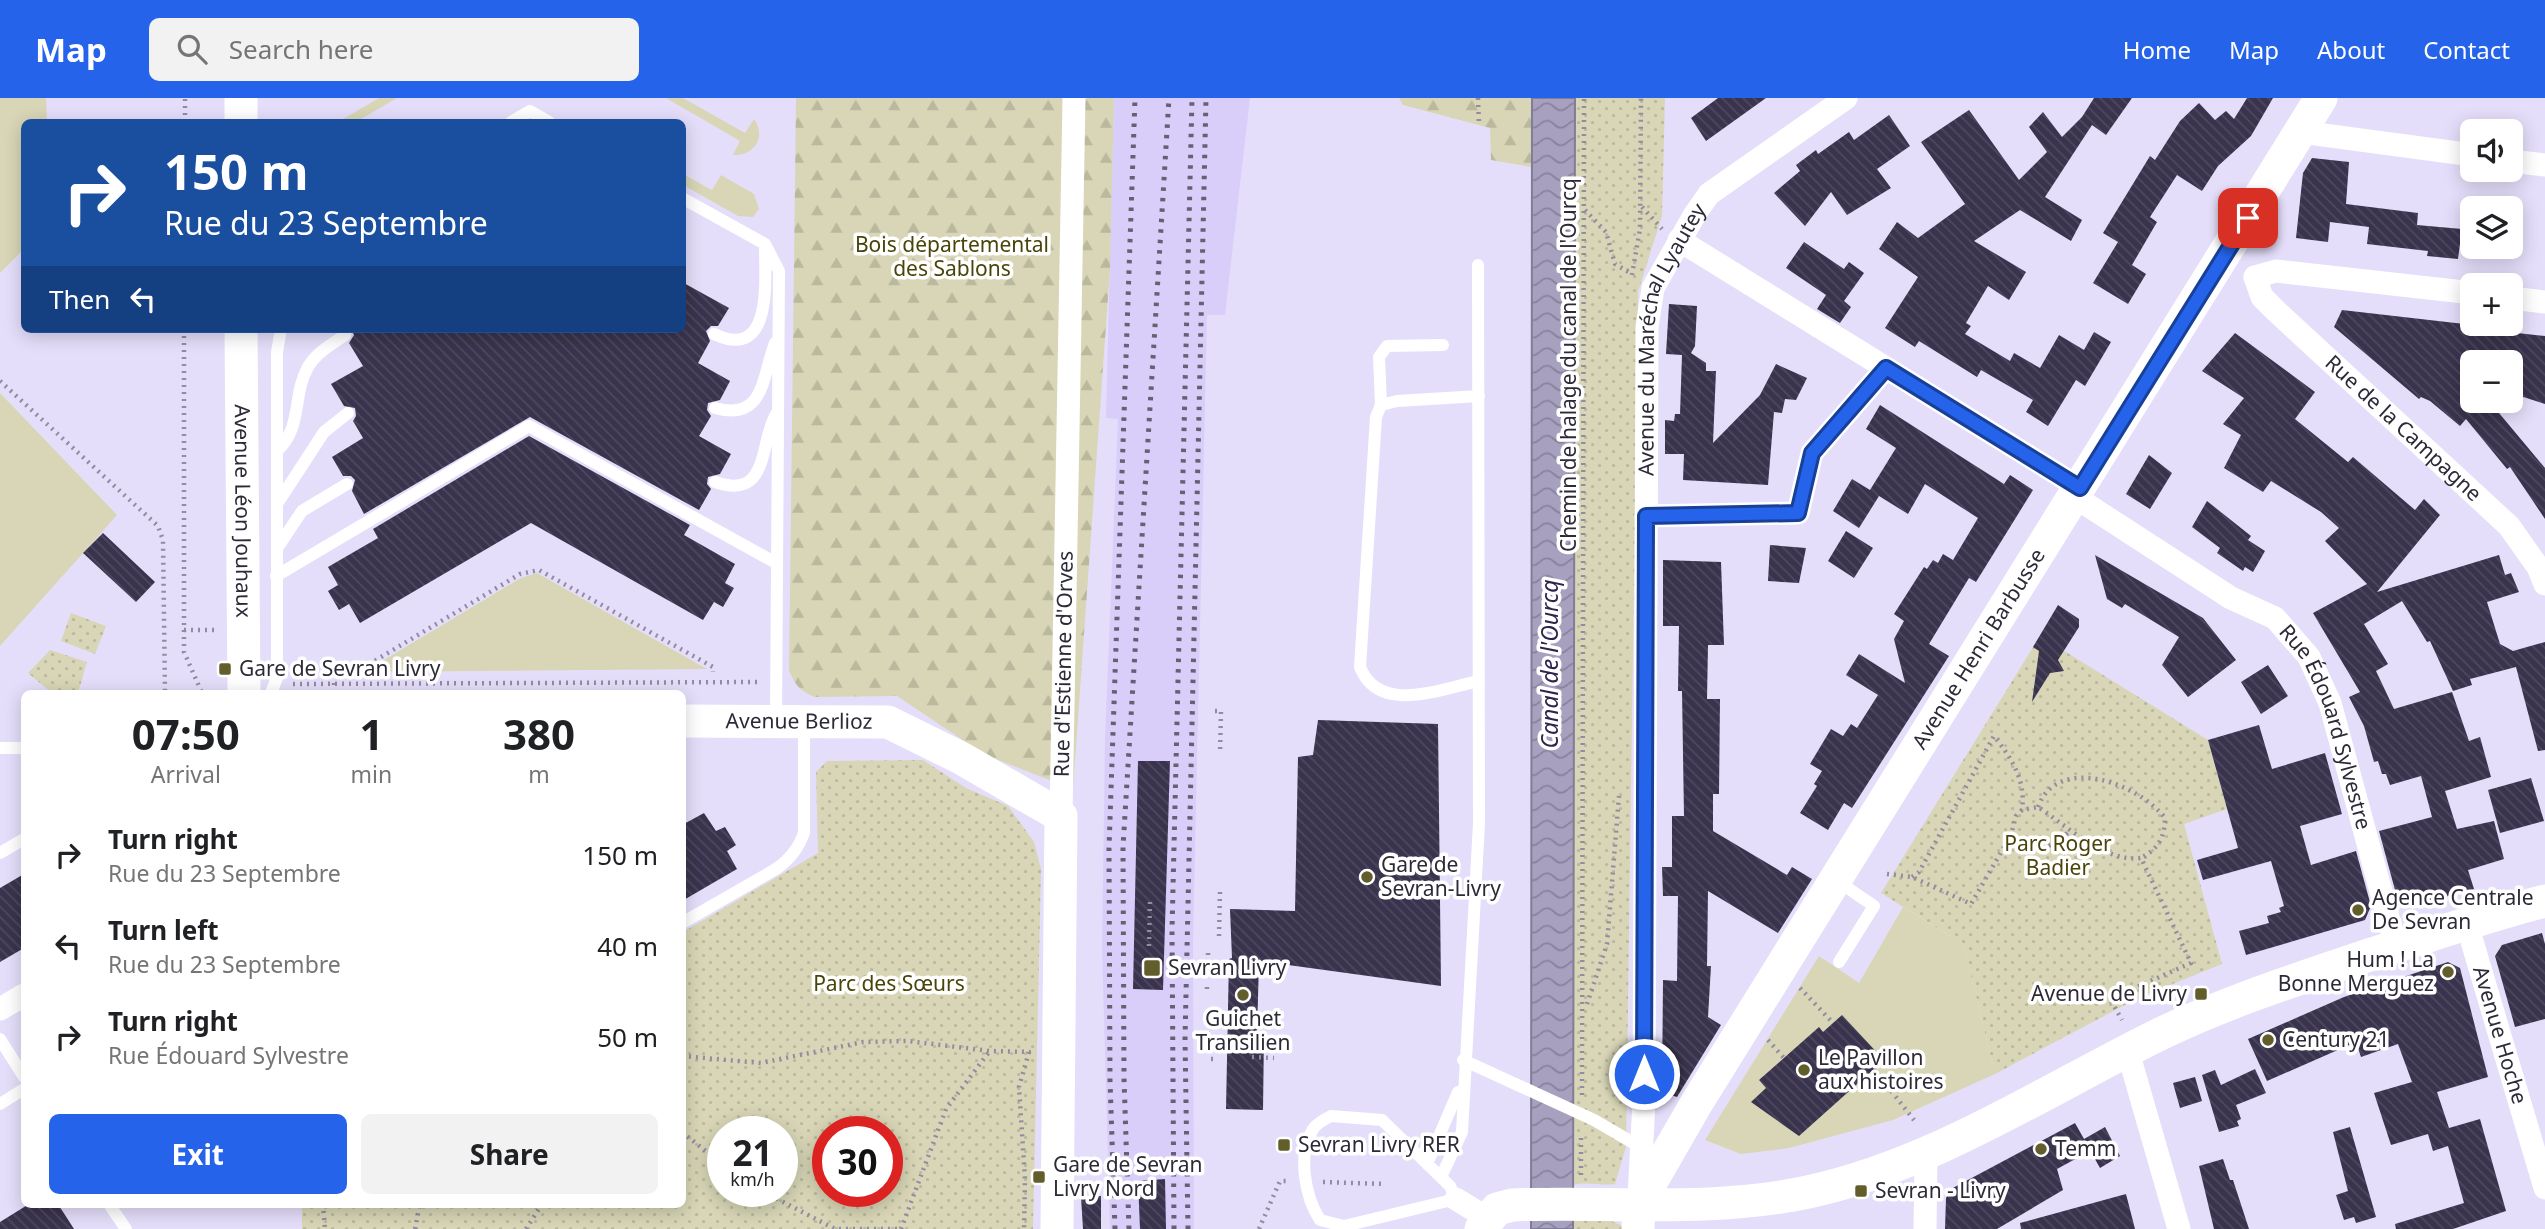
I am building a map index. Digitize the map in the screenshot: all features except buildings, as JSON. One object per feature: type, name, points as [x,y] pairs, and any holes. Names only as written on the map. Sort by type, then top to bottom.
[{"type":"street","points":[[241,98],[241,119]]},
{"type":"street","name":"Rue d'Estienne d'Orves","points":[[1057,1229],[1060,816],[1074,98]]},
{"type":"street","name":"Avenue du Maréchal Lyautey","points":[[1639,1216],[1642,1148],[1647,327],[1653,288],[1679,240],[1710,194],[1846,98]]},
{"type":"street","name":"Avenue Henri Barbusse","points":[[1639,1216],[1836,880],[2321,98]]},
{"type":"street","points":[[2301,132],[2460,153]]},
{"type":"street","points":[[2523,162],[2545,165]]},
{"type":"street","name":"Rue Édouard Sylvestre","points":[[1679,240],[1886,368],[2077,492],[2231,598],[2275,618],[2309,657],[2330,703],[2396,947]]},
{"type":"street","points":[[2222,261],[2255,277],[2276,271],[2460,292]]},
{"type":"street","name":"Rue de la Campagne","points":[[2255,277],[2262,297],[2276,311],[2509,526],[2538,567],[2545,584]]},
{"type":"street","points":[[2523,299],[2545,302]]},
{"type":"street","name":"Avenue Léon Jouhaux","points":[[241,333],[263,690]]},
{"type":"street","points":[[1646,516],[1798,513],[1812,453],[1886,368]]},
{"type":"street","name":"Avenue Berlioz","points":[[686,721],[888,722],[961,758],[1060,816]]},
{"type":"street","points":[[1456,1199],[1494,1217],[1599,1204],[1639,1216],[1807,1192],[1926,1155],[2153,1038],[2283,983],[2396,947],[2466,921],[2545,901]]},
{"type":"street","name":"Avenue Hoche","points":[[2466,921],[2545,1188]]},
{"type":"street","points":[[0,1009],[21,997]]},
{"type":"street","points":[[2128,1052],[2179,1229]]},
{"type":"street","points":[[1925,1229],[1926,1155]]},
{"type":"lane","points":[[516,119],[530,111],[545,119]]},
{"type":"lane","points":[[686,200],[765,244],[779,271],[775,682],[790,722],[804,833],[800,845],[776,869],[686,921]]},
{"type":"lane","points":[[714,334],[724,339],[738,339],[750,335],[760,323],[765,306],[765,244]]},
{"type":"lane","points":[[1441,1177],[1462,1132],[1463,1060],[1479,823],[1478,265]]},
{"type":"lane","points":[[263,690],[276,576],[277,352],[280,333]]},
{"type":"lane","points":[[277,451],[286,443],[296,424],[302,383],[309,366],[319,353],[345,335]]},
{"type":"lane","points":[[715,408],[729,412],[741,411],[751,404],[764,385],[766,365],[778,337]]},
{"type":"lane","points":[[1443,345],[1387,346],[1379,357],[1381,405],[1376,417],[1360,667],[1365,681],[1379,693],[1402,696],[1479,681]]},
{"type":"lane","points":[[1381,405],[1397,401],[1479,396]]},
{"type":"lane","points":[[715,482],[733,486],[745,484],[755,476],[763,464],[769,426],[778,410]]},
{"type":"lane","points":[[276,505],[324,432],[348,413]]},
{"type":"lane","points":[[276,576],[528,426],[776,563]]},
{"type":"lane","points":[[276,550],[302,511],[347,484]]},
{"type":"lane","points":[[0,748],[21,748]]},
{"type":"lane","points":[[0,853],[21,841]]},
{"type":"lane","points":[[1836,880],[1874,906],[1839,962]]},
{"type":"lane","points":[[0,1039],[21,1072]]},
{"type":"lane","points":[[1463,1060],[1594,1121],[1642,1148]]},
{"type":"lane","points":[[1427,1164],[1448,1120],[1462,1081]]},
{"type":"lane","points":[[0,1104],[21,1091]]},
{"type":"lane","points":[[1331,1116],[1382,1120],[1441,1177],[1450,1186],[1456,1199],[1344,1226],[1319,1225],[1309,1203],[1304,1146],[1314,1126],[1331,1116]]},
{"type":"lane","points":[[112,1208],[126,1229]]},
{"type":"path","points":[[184,119],[185,98]]},
{"type":"path","points":[[1478,98],[1479,125]]},
{"type":"path","name":"Chemin de halage du canal de l'Ourcq","points":[[1584,98],[1585,1010]]},
{"type":"path","points":[[1584,209],[1606,232],[1615,264],[1632,274]]},
{"type":"path","points":[[184,333],[184,652],[201,690]]},
{"type":"path","points":[[0,380],[158,526],[163,540],[164,690]]},
{"type":"path","points":[[351,675],[520,574],[539,570],[713,667],[713,672]]},
{"type":"path","points":[[263,690],[334,683],[775,682]]},
{"type":"path","points":[[334,683],[334,690]]},
{"type":"path","points":[[1215,711],[1221,711],[1220,754]]},
{"type":"path","points":[[1886,874],[1912,877],[1971,904],[2011,835],[2013,823],[2022,810],[2023,788],[2018,772],[1994,736],[1919,872],[1912,877]]},
{"type":"path","points":[[2022,810],[2038,807],[2113,856],[2128,859],[2141,858],[2152,852],[2165,829],[2165,818],[2146,799],[2097,780],[2067,778],[2047,791],[2038,807]]},
{"type":"path","points":[[2011,835],[2021,845],[2042,849],[2062,838],[2071,829]]},
{"type":"path","points":[[2122,1020],[2110,999],[2190,962],[2141,858]]},
{"type":"path","points":[[1219,936],[1220,891]]},
{"type":"path","points":[[1149,946],[1150,900]]},
{"type":"path","points":[[1224,971],[1259,972]]},
{"type":"path","points":[[1800,988],[1833,1023]]},
{"type":"path","points":[[1207,1047],[1208,1012]]},
{"type":"path","points":[[1768,1040],[1784,1058]]},
{"type":"path","points":[[686,1056],[761,1063],[863,1042],[908,1041],[990,1051],[1029,1052],[1019,1087],[1025,1179],[1024,1229]]},
{"type":"path","points":[[1222,1042],[1270,1047]]},
{"type":"path","points":[[793,1207],[835,1229],[901,1229],[946,1109],[990,1051]]},
{"type":"path","points":[[1252,1057],[1274,1058]]},
{"type":"path","points":[[1874,1069],[1914,1120]]},
{"type":"path","points":[[686,1135],[707,1153]]},
{"type":"path","points":[[1259,1229],[1269,1206]]},
{"type":"path","points":[[323,1208],[325,1229]]},
{"type":"path","points":[[415,1229],[419,1208]]},
{"type":"path","points":[[526,1229],[539,1208]]},
{"type":"shaded area","points":[[1114,98],[1250,98],[1225,315],[1207,315],[1193,942],[1194,1229],[1110,1229],[1102,947],[1105,739],[1118,419],[1106,418]]},
{"type":"green space","points":[[0,98],[46,98],[47,119],[21,119],[21,252],[0,273]]},
{"type":"green space","points":[[379,98],[397,98],[361,119],[343,119]]},
{"type":"green space","points":[[666,98],[683,98],[745,133],[754,119],[758,126],[759,139],[752,149],[733,155],[740,141]]},
{"type":"green space","name":"Bois départemental des Sablons","points":[[796,98],[1114,98],[1110,269],[1073,789],[985,755],[897,696],[815,697],[802,690],[791,675]]},
{"type":"green space","points":[[1399,98],[1532,98],[1532,167],[1491,160],[1490,128],[1403,105]]},
{"type":"green space","points":[[1575,98],[1665,98],[1662,216],[1638,292],[1626,1147],[1615,1184],[1573,1185]]},
{"type":"green space","points":[[721,175],[754,194],[759,209],[753,217],[738,216],[686,187],[686,176],[712,190]]},
{"type":"green space","points":[[0,393],[117,515],[0,646]]},
{"type":"green space","points":[[537,573],[707,669],[364,672],[521,578]]},
{"type":"green space","points":[[71,613],[106,626],[95,654],[61,641]]},
{"type":"green space","name":"Parc Roger Badier","points":[[2040,636],[2208,740],[2227,809],[2184,824],[2222,964],[2138,998],[1995,1074],[1963,944],[1881,893]]},
{"type":"green space","points":[[50,650],[87,662],[79,690],[48,690],[28,673]]},
{"type":"green space","name":"Parc des Sœurs","points":[[923,760],[966,788],[1008,806],[1034,842],[1041,869],[1033,1229],[302,1229],[302,1208],[686,1208],[686,930],[818,853],[816,772],[827,761]]},
{"type":"green space","points":[[1903,907],[1963,944],[1995,1074],[1893,1120],[1789,1148],[1741,1154],[1705,1140],[1819,956],[1859,983]]},
{"type":"green space","points":[[1573,1219],[1609,1220],[1623,1226],[1623,1229],[1573,1229]]},
{"type":"water","name":"Canal de l'Ourcq","points":[[1532,98],[1575,98],[1573,1229],[1531,1229]]},
{"type":"railway","points":[[1115,1229],[1110,1080],[1109,848],[1135,98]]},
{"type":"railway","points":[[1129,1229],[1124,1078],[1123,847],[1169,98]]},
{"type":"railway","points":[[1174,1229],[1172,930],[1192,98]]},
{"type":"railway","points":[[1188,1229],[1185,1039],[1206,98]]},
{"type":"place","name":"Gare de Sevran Livry","points":[[225,669]]},
{"type":"place","name":"Gare de Sevran-Livry","points":[[1367,877]]},
{"type":"place","name":"Agence Centrale De Sevran","points":[[2358,910]]},
{"type":"place","name":"Sevran Livry","points":[[1152,968]]},
{"type":"place","name":"Hum ! La Bonne Merguez","points":[[2448,972]]},
{"type":"place","name":"Avenue de Livry","points":[[2201,994]]},
{"type":"place","name":"Guichet Transilien","points":[[1243,995]]},
{"type":"place","name":"Century 21","points":[[2268,1040]]},
{"type":"place","name":"Le Pavillon aux histoires","points":[[1804,1070]]},
{"type":"place","name":"Sevran Livry RER","points":[[1284,1145]]},
{"type":"place","name":"Temm","points":[[2041,1149]]},
{"type":"place","name":"Gare de Sevran Livry Nord","points":[[1039,1177]]},
{"type":"place","name":"Sevran - Livry","points":[[1861,1191]]},
{"type":"route","points":[[1644,1074],[1646,516],[1798,513],[1812,453],[1886,368],[2080,488],[2248,218]]}]
